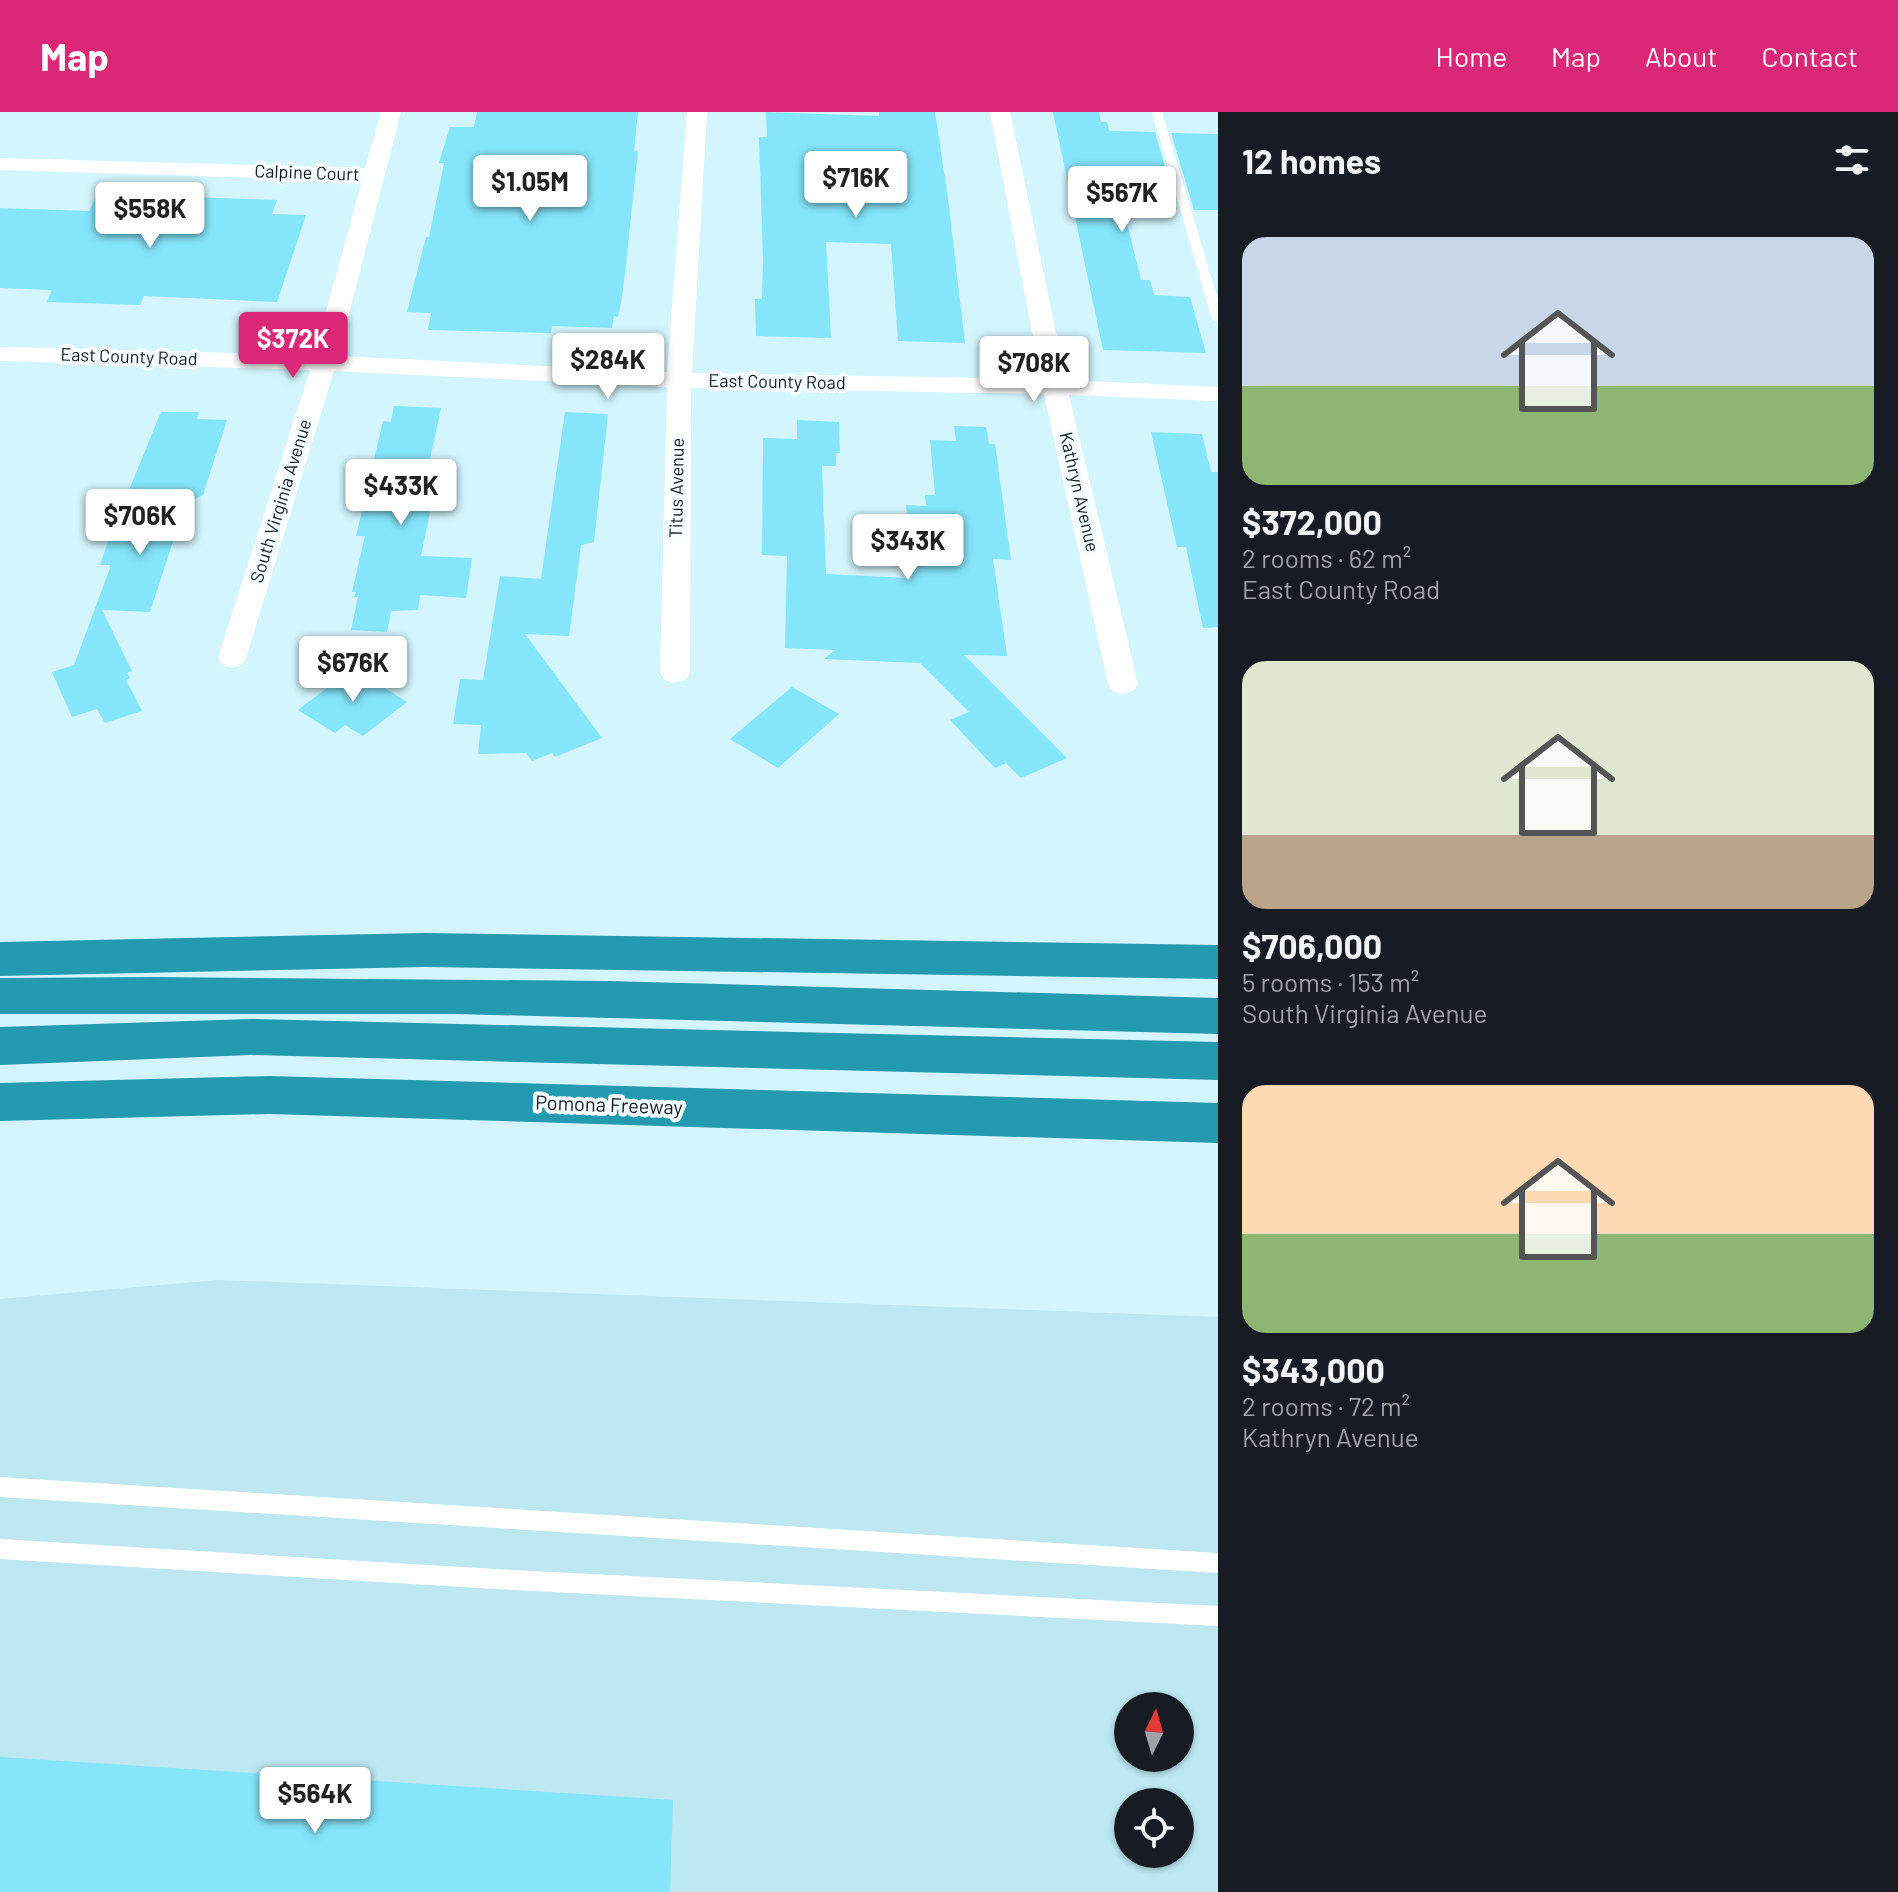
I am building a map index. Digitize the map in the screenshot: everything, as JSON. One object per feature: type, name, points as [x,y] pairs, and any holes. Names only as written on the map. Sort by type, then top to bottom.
[{"type":"highway","points":[[0,959],[425,950],[1218,962]]},
{"type":"highway","points":[[0,996],[423,994],[1218,1016]]},
{"type":"highway","points":[[0,1046],[251,1037],[1218,1061]]},
{"type":"highway","name":"Pomona Freeway","points":[[0,1102],[269,1095],[1218,1123]]},
{"type":"street","name":"South Virginia Avenue","points":[[232,658],[324,363],[391,112]]},
{"type":"street","name":"Titus Avenue","points":[[675,673],[679,380],[697,112]]},
{"type":"street","name":"Kathryn Avenue","points":[[1000,112],[1055,387],[1123,684]]},
{"type":"street","name":"Calpine Court","points":[[0,164],[374,175]]},
{"type":"street","name":"East County Road","points":[[0,354],[324,363],[679,380],[1055,387],[1218,394]]},
{"type":"lane","points":[[1157,112],[1218,319]]},
{"type":"lane","points":[[0,1487],[1218,1563]]},
{"type":"lane","points":[[0,1549],[495,1579],[1218,1616]]},
{"type":"shaded area","points":[[218,1280],[1218,1317],[1218,1892],[0,1892],[0,1299]]},
{"type":"building","points":[[477,112],[638,112],[634,151],[638,151],[623,291],[618,317],[614,316],[612,328],[552,326],[551,333],[428,330],[431,313],[407,312],[426,237],[429,237],[444,163],[439,163],[450,127],[474,127]]},
{"type":"building","points":[[766,112],[879,116],[879,112],[935,112],[965,343],[898,341],[891,244],[826,242],[831,338],[756,336],[755,299],[762,299],[763,259],[759,137],[767,137]]},
{"type":"building","points":[[1053,112],[1099,112],[1101,122],[1107,122],[1109,131],[1155,132],[1177,209],[1123,207],[1141,280],[1150,280],[1154,295],[1190,297],[1206,353],[1103,350]]},
{"type":"building","points":[[1171,133],[1218,134],[1218,210],[1194,210]]},
{"type":"building","points":[[161,196],[277,200],[272,214],[306,215],[277,302],[144,296],[140,305],[47,302],[52,290],[0,288],[0,208],[89,211],[96,197],[159,200]]},
{"type":"building","points":[[394,406],[441,408],[421,501],[432,502],[421,556],[472,558],[466,598],[420,595],[418,610],[391,611],[387,632],[351,630],[358,597],[354,597],[356,592],[352,592],[365,536],[356,536],[383,421],[391,422]]},
{"type":"building","points":[[161,412],[199,412],[197,419],[227,420],[203,495],[193,500],[183,529],[177,529],[150,612],[102,610],[132,671],[127,673],[130,678],[126,680],[142,711],[105,723],[97,709],[72,717],[52,672],[74,665],[109,571],[110,565],[100,565],[124,494],[127,495]]},
{"type":"building","points":[[565,412],[608,414],[594,542],[581,545],[569,636],[525,634],[602,738],[555,757],[552,753],[532,761],[526,753],[478,754],[481,725],[453,724],[460,679],[483,680],[500,576],[541,579]]},
{"type":"building","points":[[797,420],[839,422],[840,453],[836,453],[836,466],[822,466],[826,574],[908,578],[903,523],[908,523],[906,505],[926,506],[925,495],[935,495],[930,440],[956,441],[954,426],[986,427],[989,444],[995,444],[1011,560],[993,559],[1007,656],[964,655],[1067,758],[1021,778],[1006,763],[995,768],[950,720],[969,712],[920,663],[824,659],[835,650],[785,648],[787,556],[762,555],[763,438],[797,439]]},
{"type":"building","points":[[1151,432],[1202,434],[1211,472],[1218,472],[1218,627],[1203,628],[1186,547],[1177,547]]},
{"type":"building","points":[[353,668],[407,702],[363,736],[345,725],[335,733],[298,710]]},
{"type":"building","points":[[792,687],[839,714],[778,768],[730,739]]},
{"type":"building","points":[[0,1757],[673,1800],[670,1892],[0,1892]]}]
